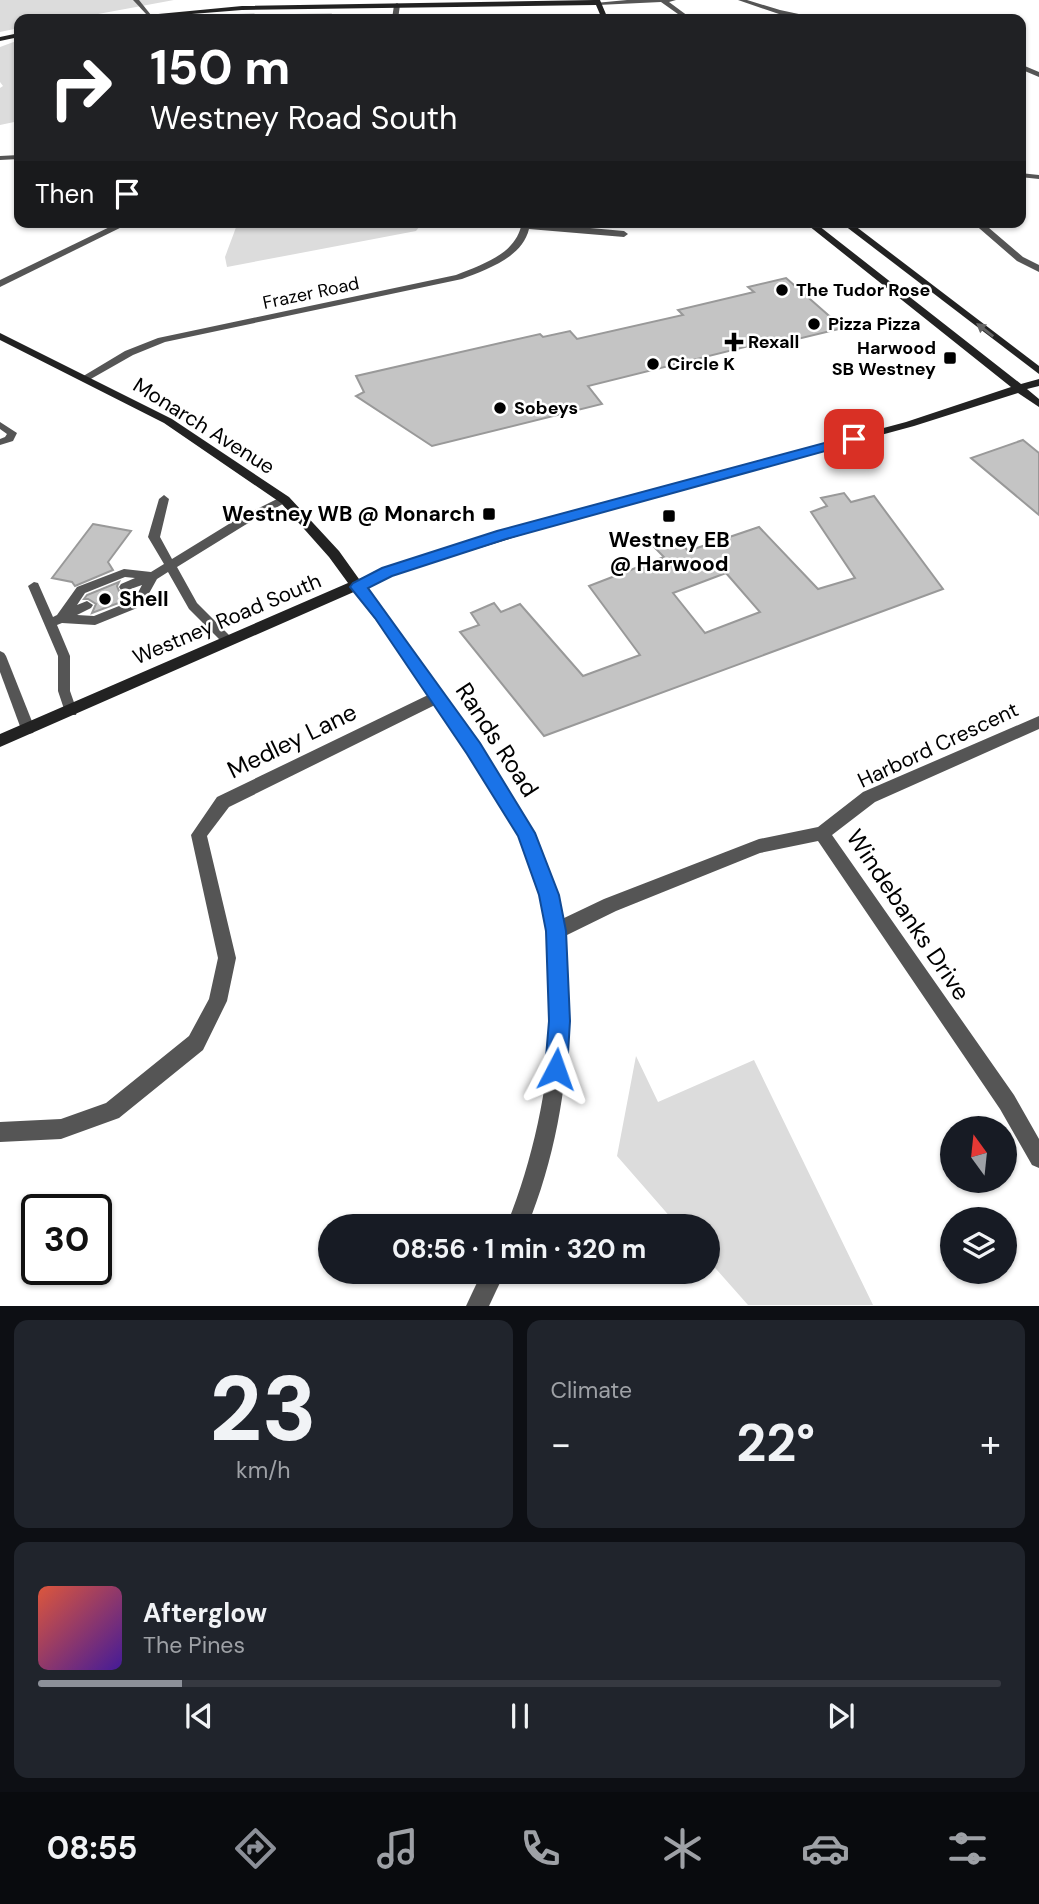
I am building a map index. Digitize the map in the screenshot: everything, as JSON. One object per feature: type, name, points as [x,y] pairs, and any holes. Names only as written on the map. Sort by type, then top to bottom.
[{"type":"main road","points":[[149,14],[242,8],[597,1]]},
{"type":"main road","points":[[816,228],[1039,404]]},
{"type":"main road","points":[[852,228],[1039,371]]},
{"type":"main road","name":"Monarch Avenue","points":[[0,336],[168,421],[285,500],[334,554],[358,587]]},
{"type":"main road","name":"Westney Road South","points":[[0,741],[227,640],[358,587],[387,572],[502,535],[910,424],[1039,382]]},
{"type":"street","points":[[136,0],[149,14]]},
{"type":"street","points":[[597,1],[673,0]]},
{"type":"street","points":[[741,0],[790,14]]},
{"type":"street","points":[[663,1],[682,14]]},
{"type":"street","points":[[396,14],[397,5]]},
{"type":"street","points":[[0,284],[116,228]]},
{"type":"street","name":"Frazer Road","points":[[85,378],[129,353],[163,340],[459,277],[496,261],[516,246],[524,236],[525,228]]},
{"type":"street","points":[[565,228],[624,234]]},
{"type":"street","points":[[983,228],[1020,259],[1039,269]]},
{"type":"street","name":"Rands Road","points":[[358,587],[381,614],[485,765],[526,833],[549,895],[556,931],[559,1021],[556,1069],[546,1124],[522,1214]]},
{"type":"street","name":"Medley Lane","points":[[0,1132],[61,1129],[112,1111],[196,1043],[218,1001],[227,958],[199,835],[223,802],[438,697]]},
{"type":"street","name":"Harbord Crescent","points":[[822,833],[869,797],[1039,722]]},
{"type":"street","name":"Windebanks Drive","points":[[556,931],[610,905],[759,846],[822,833],[1007,1102],[1039,1158]]},
{"type":"street","points":[[477,1306],[488,1284]]},
{"type":"lane","points":[[0,425],[12,433],[9,439],[0,442]]},
{"type":"lane","points":[[164,499],[154,537],[193,606],[227,640]]},
{"type":"lane","points":[[125,587],[153,576],[241,522],[285,500]]},
{"type":"lane","points":[[56,620],[81,590],[124,573],[153,576]]},
{"type":"lane","points":[[56,620],[95,621],[138,603],[153,576]]},
{"type":"lane","points":[[34,586],[56,620],[64,656],[64,691],[71,711]]},
{"type":"lane","points":[[56,620],[87,605]]},
{"type":"lane","points":[[0,656],[28,729]]},
{"type":"shaded area","points":[[0,0],[174,0],[98,14],[14,14],[14,29],[0,32]]},
{"type":"shaded area","points":[[14,42],[14,122],[0,125],[0,88],[3,86],[0,82],[0,47]]},
{"type":"shaded area","points":[[236,228],[418,228],[416,231],[227,267],[225,257]]},
{"type":"shaded area","points":[[636,1056],[658,1102],[754,1060],[873,1305],[748,1305],[720,1273],[720,1214],[668,1214],[617,1156]]},
{"type":"building","points":[[786,278],[843,328],[777,344],[773,340],[588,386],[602,404],[432,446],[356,396],[364,392],[356,376],[540,334],[543,337],[570,331],[577,339],[683,315],[678,310],[754,292],[748,287]]},
{"type":"building","points":[[1023,440],[1039,453],[1039,515],[971,458]]},
{"type":"building","points":[[844,493],[851,502],[874,496],[943,589],[544,736],[460,632],[479,625],[471,613],[494,603],[501,612],[520,604],[583,676],[640,655],[589,586],[664,557],[654,547],[678,538],[688,551],[759,527],[818,589],[855,578],[811,512],[827,506],[821,498]],"holes":[[[726,573],[760,612],[705,633],[673,593]]]},
{"type":"building","points":[[93,524],[131,531],[108,562],[113,570],[75,586],[72,582],[52,578]]},
{"type":"building","points":[[119,582],[119,591],[129,592],[132,598],[92,613],[96,604],[84,599],[87,595]]},
{"type":"place","name":"The Tudor Rose","points":[[782,290]]},
{"type":"place","name":"Pizza Pizza","points":[[814,324]]},
{"type":"place","name":"Rexall","points":[[734,342]]},
{"type":"place","name":"Harwood SB Westney","points":[[950,358]]},
{"type":"place","name":"Circle K","points":[[653,364]]},
{"type":"place","name":"Sobeys","points":[[500,408]]},
{"type":"place","name":"Westney WB @ Monarch","points":[[489,514]]},
{"type":"place","name":"Westney EB @ Harwood","points":[[669,516]]},
{"type":"place","name":"Shell","points":[[105,599]]},
{"type":"route","points":[[556,1069],[559,1021],[556,931],[549,895],[526,833],[474,748],[381,614],[358,587],[387,572],[502,535],[854,439]]}]
